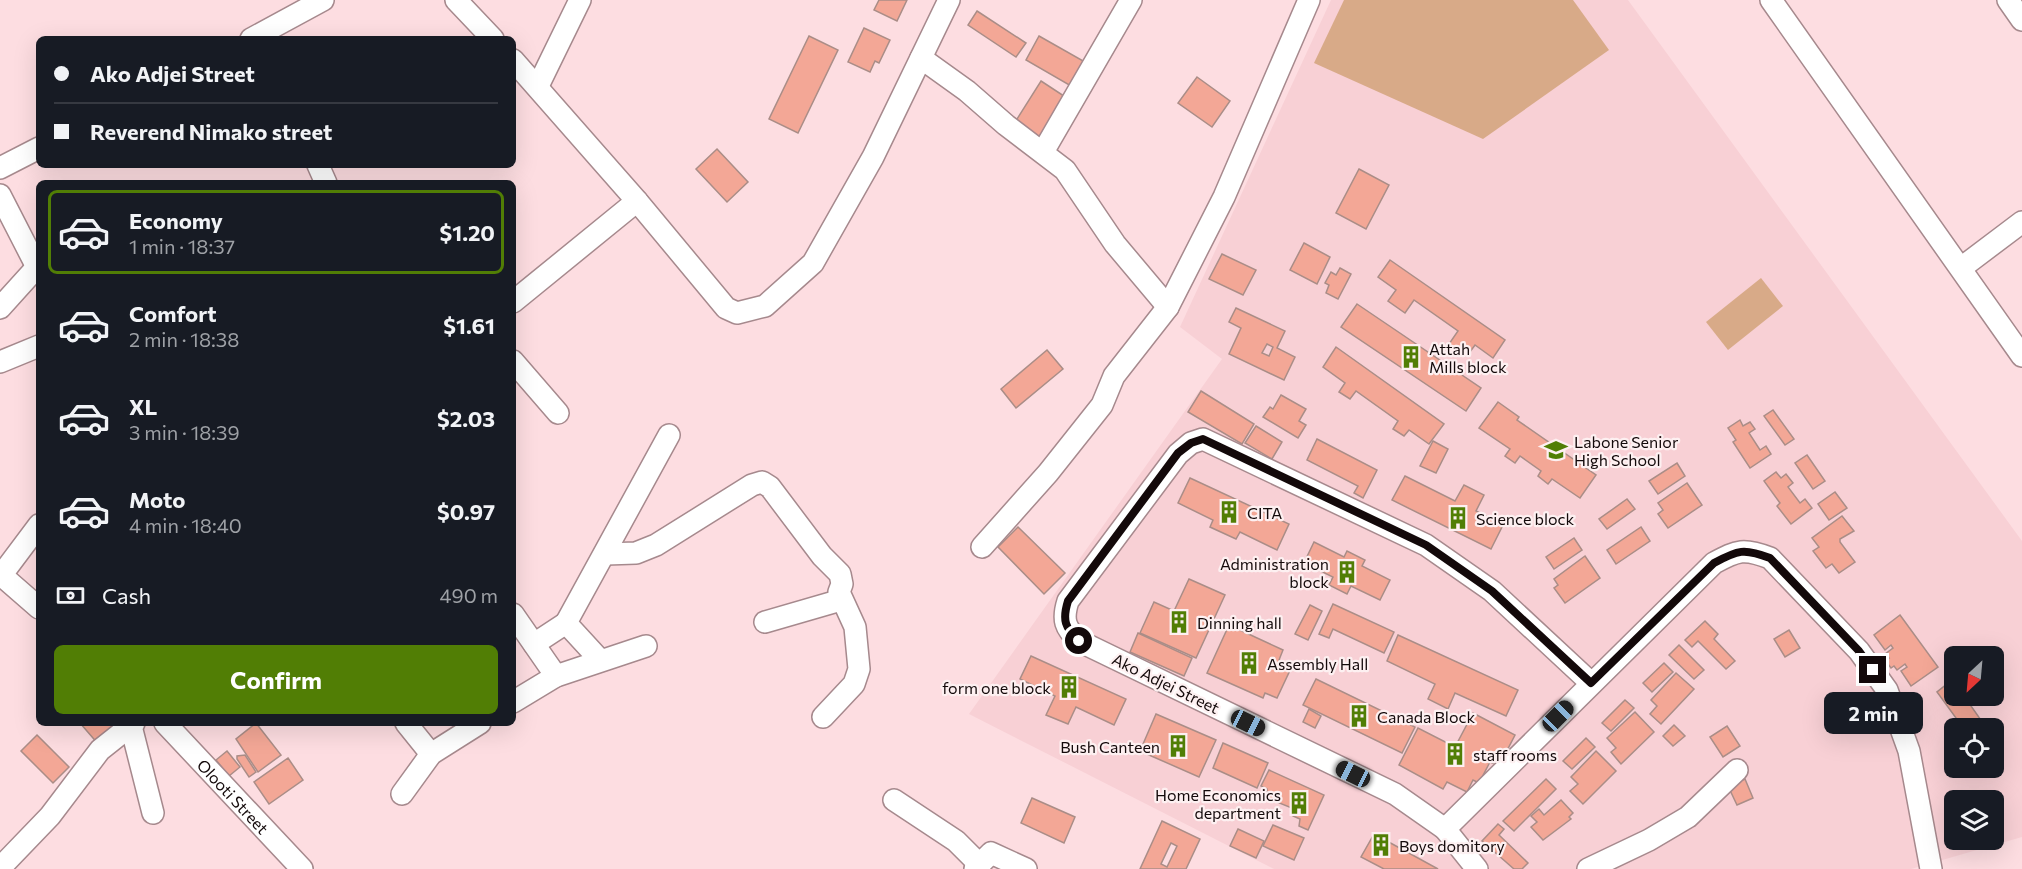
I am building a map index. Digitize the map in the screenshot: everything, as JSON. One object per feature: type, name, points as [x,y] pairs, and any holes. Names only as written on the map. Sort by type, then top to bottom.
[{"type":"street","points":[[257,36],[323,0]]},
{"type":"street","points":[[456,0],[490,36]]},
{"type":"street","points":[[538,86],[580,0]]},
{"type":"street","points":[[516,63],[637,201],[726,308],[737,313],[765,306],[813,263],[873,157],[950,0]]},
{"type":"street","points":[[1043,152],[1131,0]]},
{"type":"street","points":[[982,547],[1048,473],[1102,405],[1114,376],[1168,307],[1224,197],[1308,0]]},
{"type":"street","points":[[1771,0],[2022,356]]},
{"type":"street","points":[[2008,0],[2022,20]]},
{"type":"street","points":[[921,58],[967,91],[1006,125],[1065,170],[1115,244],[1168,307]]},
{"type":"street","points":[[0,168],[36,150]]},
{"type":"street","points":[[0,195],[36,265]]},
{"type":"street","points":[[516,294],[637,201]]},
{"type":"street","points":[[1961,268],[2022,222]]},
{"type":"street","points":[[0,308],[36,271]]},
{"type":"street","points":[[0,362],[36,347]]},
{"type":"street","points":[[516,365],[558,413]]},
{"type":"street","points":[[534,644],[566,623],[606,554],[639,487],[669,435]]},
{"type":"street","name":"Ako Adjei Street","points":[[1445,829],[1395,794],[1079,641],[1066,629],[1064,615],[1068,601],[1178,453],[1191,443],[1203,439],[1215,443],[1426,545],[1492,591],[1591,683]]},
{"type":"street","points":[[606,554],[636,553],[656,545],[752,485],[762,482],[770,487],[822,555],[840,574],[841,600],[855,627],[859,669],[854,684],[823,717]]},
{"type":"street","points":[[36,529],[1,576],[36,605]]},
{"type":"street","points":[[1477,869],[1445,829],[1714,563],[1737,551],[1752,552],[1770,558],[1859,651],[1887,690],[1909,751],[1930,869]]},
{"type":"street","points":[[765,622],[841,600]]},
{"type":"street","points":[[516,619],[556,676]]},
{"type":"street","points":[[566,623],[600,660]]},
{"type":"street","points":[[516,700],[556,676],[646,646]]},
{"type":"street","points":[[0,868],[51,816],[100,750],[131,726]]},
{"type":"street","points":[[132,726],[153,813]]},
{"type":"street","name":"Olooti Street","points":[[168,726],[302,869]]},
{"type":"street","points":[[408,726],[431,754]]},
{"type":"street","points":[[402,794],[431,754],[475,726]]},
{"type":"street","points":[[1588,869],[1649,840],[1688,817],[1737,770]]},
{"type":"street","points":[[894,800],[956,841],[977,866],[991,853],[1026,869]]},
{"type":"shaded area","name":"Labone Senior High School","points":[[1331,0],[1628,0],[2022,541],[2022,837],[2004,842],[2004,790],[1944,790],[1944,850],[1977,850],[1911,869],[1274,869],[969,714],[1222,359],[1180,327]]},
{"type":"shaded area","points":[[1344,0],[1573,0],[1609,50],[1483,139],[1314,63]]},
{"type":"shaded area","points":[[1761,278],[1783,306],[1728,350],[1706,322]]},
{"type":"building","points":[[879,0],[907,0],[897,21],[874,10]]},
{"type":"building","points":[[977,11],[1026,43],[1016,57],[968,25]]},
{"type":"building","points":[[864,28],[890,40],[879,63],[875,61],[870,72],[848,62]]},
{"type":"building","points":[[809,36],[838,50],[798,133],[769,119]]},
{"type":"building","points":[[1039,36],[1085,62],[1071,86],[1026,60]]},
{"type":"building","points":[[1197,77],[1230,101],[1212,127],[1178,103]]},
{"type":"building","points":[[1041,81],[1067,98],[1039,144],[1012,127]]},
{"type":"building","points":[[717,149],[748,182],[727,202],[696,169]]},
{"type":"building","points":[[1359,169],[1389,185],[1366,229],[1336,213]]},
{"type":"building","points":[[1304,243],[1330,257],[1317,284],[1290,270]]},
{"type":"building","points":[[1222,254],[1256,270],[1243,295],[1209,279]]},
{"type":"building","points":[[1390,260],[1505,340],[1493,358],[1475,345],[1467,356],[1449,344],[1458,331],[1414,300],[1405,313],[1388,301],[1396,290],[1378,277]]},
{"type":"building","points":[[1340,268],[1351,274],[1338,299],[1326,293],[1329,285],[1325,283],[1331,272],[1336,275]]},
{"type":"building","name":"Attah Mills block","points":[[1357,304],[1481,388],[1466,411],[1341,327]]},
{"type":"building","points":[[1236,308],[1285,331],[1277,348],[1295,357],[1284,380],[1229,354],[1241,328],[1229,322]],"holes":[[[1267,344],[1273,347],[1269,356],[1262,353]]]},
{"type":"building","points":[[1336,347],[1444,424],[1429,444],[1409,430],[1404,436],[1393,429],[1398,421],[1356,391],[1350,399],[1339,392],[1345,383],[1323,367]]},
{"type":"building","points":[[1047,350],[1063,369],[1016,408],[1001,389]]},
{"type":"building","points":[[1201,391],[1254,424],[1242,444],[1188,412]]},
{"type":"building","points":[[1281,395],[1306,409],[1299,421],[1306,425],[1298,438],[1263,417],[1270,407],[1273,409]]},
{"type":"building","points":[[1498,402],[1519,417],[1517,420],[1596,475],[1580,498],[1552,479],[1548,484],[1538,476],[1541,471],[1520,456],[1515,463],[1505,456],[1510,449],[1479,428]]},
{"type":"building","points":[[1773,410],[1794,439],[1785,445],[1764,416]]},
{"type":"building","points":[[1740,420],[1743,426],[1750,422],[1755,429],[1749,433],[1760,450],[1766,446],[1771,454],[1750,468],[1733,442],[1736,440],[1728,428]]},
{"type":"building","points":[[1256,426],[1282,442],[1272,459],[1245,443]]},
{"type":"building","points":[[1317,439],[1377,470],[1363,498],[1354,493],[1358,486],[1307,460]]},
{"type":"building","points":[[1433,441],[1448,449],[1436,473],[1420,466]]},
{"type":"building","points":[[1807,455],[1825,481],[1813,489],[1795,463]]},
{"type":"building","points":[[1677,463],[1685,476],[1658,494],[1649,481]]},
{"type":"building","points":[[1776,472],[1781,478],[1786,474],[1793,483],[1788,487],[1800,503],[1805,499],[1812,508],[1791,524],[1777,506],[1780,503],[1764,481]]},
{"type":"building","name":"Science block","points":[[1405,476],[1455,501],[1464,485],[1484,495],[1476,511],[1503,525],[1491,549],[1392,500]]},
{"type":"building","name":"CITA","points":[[1190,478],[1289,524],[1277,550],[1240,532],[1236,539],[1210,527],[1213,520],[1178,503]]},
{"type":"building","points":[[1687,483],[1702,505],[1668,528],[1658,514],[1663,510],[1658,503]]},
{"type":"building","points":[[1835,492],[1847,508],[1829,520],[1818,504]]},
{"type":"building","points":[[1627,499],[1635,509],[1607,529],[1599,519]]},
{"type":"building","points":[[1842,516],[1854,531],[1840,539],[1840,542],[1855,562],[1839,573],[1832,564],[1826,568],[1813,551],[1819,547],[1812,538]]},
{"type":"building","points":[[1018,527],[1065,573],[1044,594],[998,547]]},
{"type":"building","points":[[1641,527],[1650,541],[1616,564],[1607,550]]},
{"type":"building","points":[[1574,538],[1582,550],[1554,569],[1546,557]]},
{"type":"building","name":"Administration block","points":[[1314,542],[1344,557],[1347,551],[1365,560],[1362,566],[1390,580],[1380,600],[1351,586],[1347,594],[1329,585],[1333,577],[1304,563]]},
{"type":"building","points":[[1585,556],[1600,578],[1565,603],[1554,588],[1558,585],[1554,579]]},
{"type":"building","name":"Dinning hall","points":[[1189,579],[1225,595],[1196,658],[1140,633],[1154,602],[1174,611]]},
{"type":"building","points":[[1333,604],[1394,632],[1384,653],[1333,629],[1329,638],[1319,634]]},
{"type":"building","points":[[1310,605],[1322,611],[1308,640],[1295,634]]},
{"type":"building","points":[[1900,615],[1938,667],[1911,686],[1901,671],[1907,667],[1905,664],[1897,670],[1894,666],[1891,668],[1885,660],[1889,658],[1885,654],[1893,648],[1891,645],[1885,650],[1874,635]]},
{"type":"building","points":[[1705,621],[1718,634],[1714,639],[1735,661],[1726,669],[1698,641],[1692,647],[1685,640]]},
{"type":"building","name":"Assembly Hall","points":[[1229,625],[1283,650],[1279,660],[1292,666],[1277,698],[1265,693],[1263,698],[1207,673]]},
{"type":"building","points":[[1789,630],[1800,648],[1785,657],[1774,639]]},
{"type":"building","points":[[1138,633],[1192,658],[1184,676],[1130,652]]},
{"type":"building","points":[[1398,635],[1518,690],[1506,716],[1455,693],[1448,709],[1428,699],[1435,684],[1387,661]]},
{"type":"building","points":[[1679,645],[1704,670],[1694,679],[1669,655]]},
{"type":"building","name":"form one block","points":[[1031,656],[1126,699],[1114,725],[1076,707],[1068,724],[1046,715],[1055,696],[1020,679]]},
{"type":"building","points":[[1664,663],[1673,672],[1652,692],[1643,683]]},
{"type":"building","points":[[1676,673],[1694,689],[1661,724],[1650,714],[1657,706],[1651,700]]},
{"type":"building","name":"Canada Block","points":[[1316,679],[1415,727],[1402,753],[1303,705]]},
{"type":"building","points":[[1944,686],[1944,702],[1937,692]]},
{"type":"building","points":[[1625,700],[1634,708],[1611,731],[1602,723]]},
{"type":"building","points":[[1947,706],[1971,706],[1979,718],[1956,718]]},
{"type":"building","points":[[1309,709],[1321,716],[1315,728],[1303,722]]},
{"type":"building","points":[[1635,712],[1654,732],[1621,764],[1611,752],[1616,748],[1607,738]]},
{"type":"building","name":"staff rooms","points":[[1473,713],[1515,735],[1499,766],[1490,762],[1479,783],[1473,780],[1467,792],[1447,782],[1443,789],[1399,765],[1418,728],[1455,747]]},
{"type":"building","name":"Bush Canteen","points":[[1156,714],[1216,740],[1199,777],[1140,751]]},
{"type":"building","points":[[1674,725],[1685,736],[1673,746],[1663,736]]},
{"type":"building","points":[[83,726],[121,726],[99,745]]},
{"type":"building","points":[[252,726],[258,726],[281,755],[258,772],[236,739]]},
{"type":"building","points":[[1727,726],[1740,746],[1723,757],[1710,737]]},
{"type":"building","points":[[37,735],[69,767],[53,783],[21,751]]},
{"type":"building","points":[[1586,738],[1595,747],[1572,769],[1563,761]]},
{"type":"building","name":"Home Economics department","points":[[1223,743],[1268,763],[1257,788],[1213,768]]},
{"type":"building","points":[[227,751],[240,767],[229,776],[216,760]]},
{"type":"building","points":[[1596,751],[1616,771],[1583,804],[1570,791],[1578,784],[1571,777]]},
{"type":"building","points":[[245,755],[256,772],[249,777],[237,759],[237,756]]},
{"type":"building","points":[[288,758],[303,780],[269,804],[254,782]]},
{"type":"building","name":"Home Economics department","points":[[1269,770],[1324,795],[1308,830],[1299,826],[1300,819],[1293,816],[1292,808],[1267,798],[1267,789],[1261,786]]},
{"type":"building","points":[[1546,779],[1556,789],[1514,831],[1503,821]]},
{"type":"building","points":[[1745,779],[1753,798],[1737,805],[1728,786]]},
{"type":"building","points":[[1032,798],[1075,817],[1064,843],[1021,823]]},
{"type":"building","points":[[1561,800],[1573,813],[1569,817],[1571,819],[1543,840],[1531,827],[1537,822],[1531,816],[1539,809],[1544,815]]},
{"type":"building","points":[[1162,821],[1200,839],[1186,869],[1140,869]],"holes":[[[1171,843],[1177,846],[1167,867],[1161,864]]]},
{"type":"building","points":[[1498,824],[1504,829],[1499,835],[1528,863],[1522,869],[1514,869],[1482,841]]},
{"type":"building","points":[[1273,825],[1304,838],[1294,860],[1263,846]]},
{"type":"building","points":[[1238,829],[1264,841],[1256,858],[1230,846]]},
{"type":"building","name":"Boys domitory","points":[[1374,834],[1438,869],[1384,869],[1361,857]]},
{"type":"place","name":"Attah Mills block","points":[[1411,357]]},
{"type":"place","name":"Labone Senior High School","points":[[1556,450]]},
{"type":"place","name":"CITA","points":[[1229,512]]},
{"type":"place","name":"Science block","points":[[1458,518]]},
{"type":"place","name":"Administration block","points":[[1347,572]]},
{"type":"place","name":"Dinning hall","points":[[1179,622]]},
{"type":"place","name":"Assembly Hall","points":[[1249,663]]},
{"type":"place","name":"form one block","points":[[1069,687]]},
{"type":"place","name":"Canada Block","points":[[1359,716]]},
{"type":"place","name":"Bush Canteen","points":[[1178,746]]},
{"type":"place","name":"staff rooms","points":[[1455,754]]},
{"type":"place","name":"Home Economics department","points":[[1299,803]]},
{"type":"place","name":"Boys domitory","points":[[1381,845]]},
{"type":"route","points":[[1079,641],[1066,629],[1064,615],[1068,601],[1178,453],[1191,443],[1203,439],[1426,545],[1460,566],[1492,591],[1591,683],[1714,563],[1737,551],[1752,552],[1770,558],[1859,651],[1873,670]]}]
